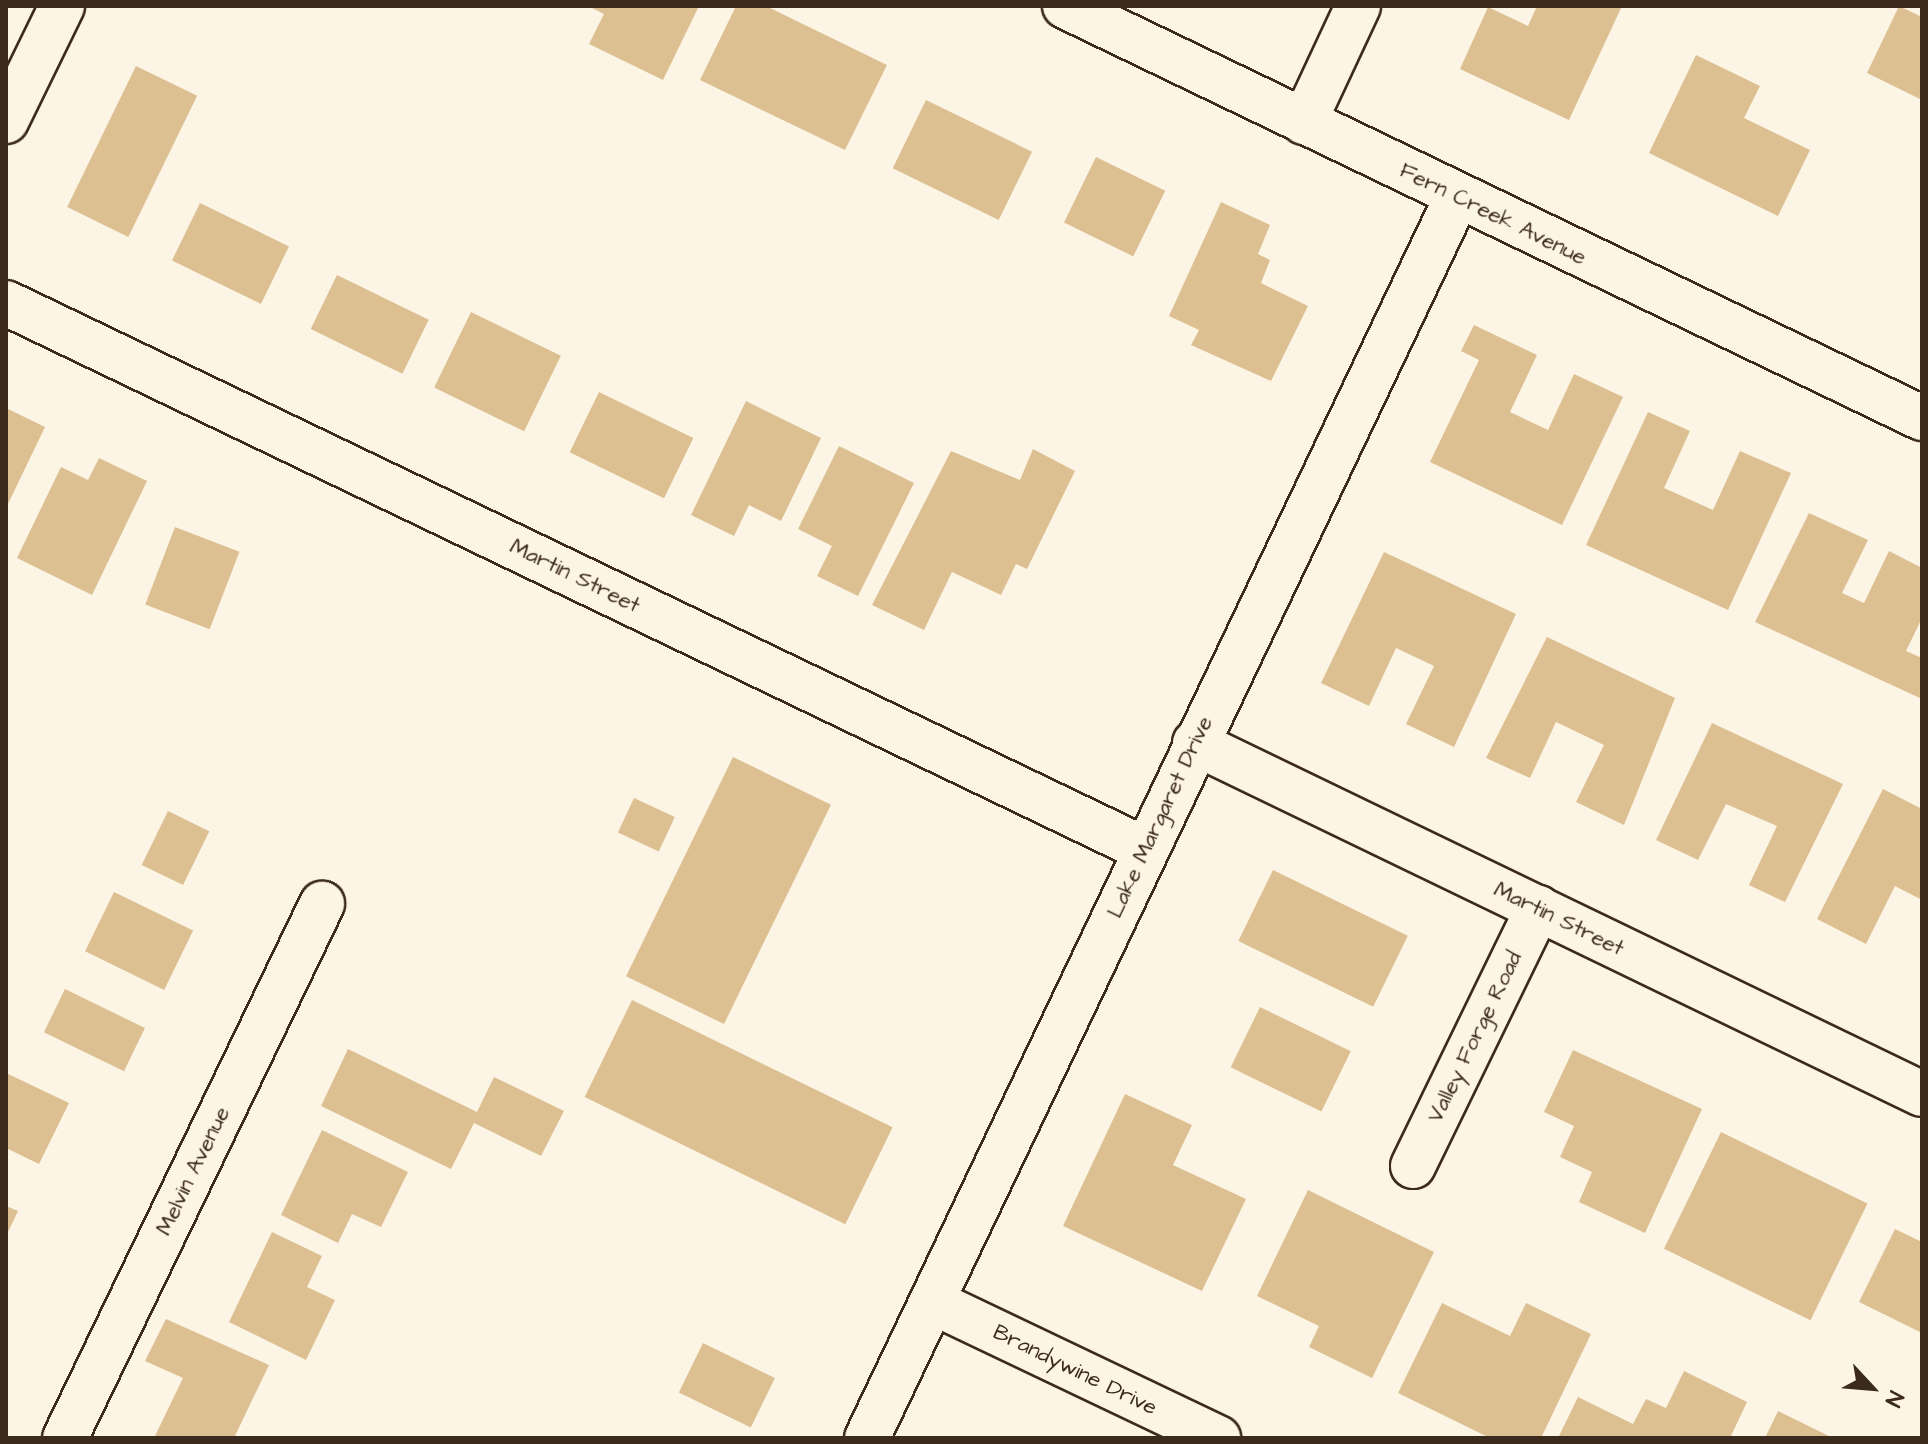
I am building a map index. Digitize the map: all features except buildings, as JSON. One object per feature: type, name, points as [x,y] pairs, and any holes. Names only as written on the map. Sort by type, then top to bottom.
[{"type":"street","points":[[6,121],[62,6]]},
{"type":"street","name":"Fern Creek Avenue","points":[[1065,6],[1922,418]]},
{"type":"street","points":[[1304,122],[1358,6]]},
{"type":"street","name":"Lake Margaret Drive","points":[[867,1438],[1144,849],[1457,197]]},
{"type":"street","name":"Martin Street","points":[[6,303],[1144,849]]},
{"type":"street","name":"Martin Street","points":[[1195,743],[1922,1094]]},
{"type":"street","name":"Melvin Avenue","points":[[65,1438],[322,904]]},
{"type":"street","name":"Valley Forge Road","points":[[1413,1166],[1538,908]]},
{"type":"street","name":"Brandywine Drive","points":[[933,1302],[1218,1438]]}]
